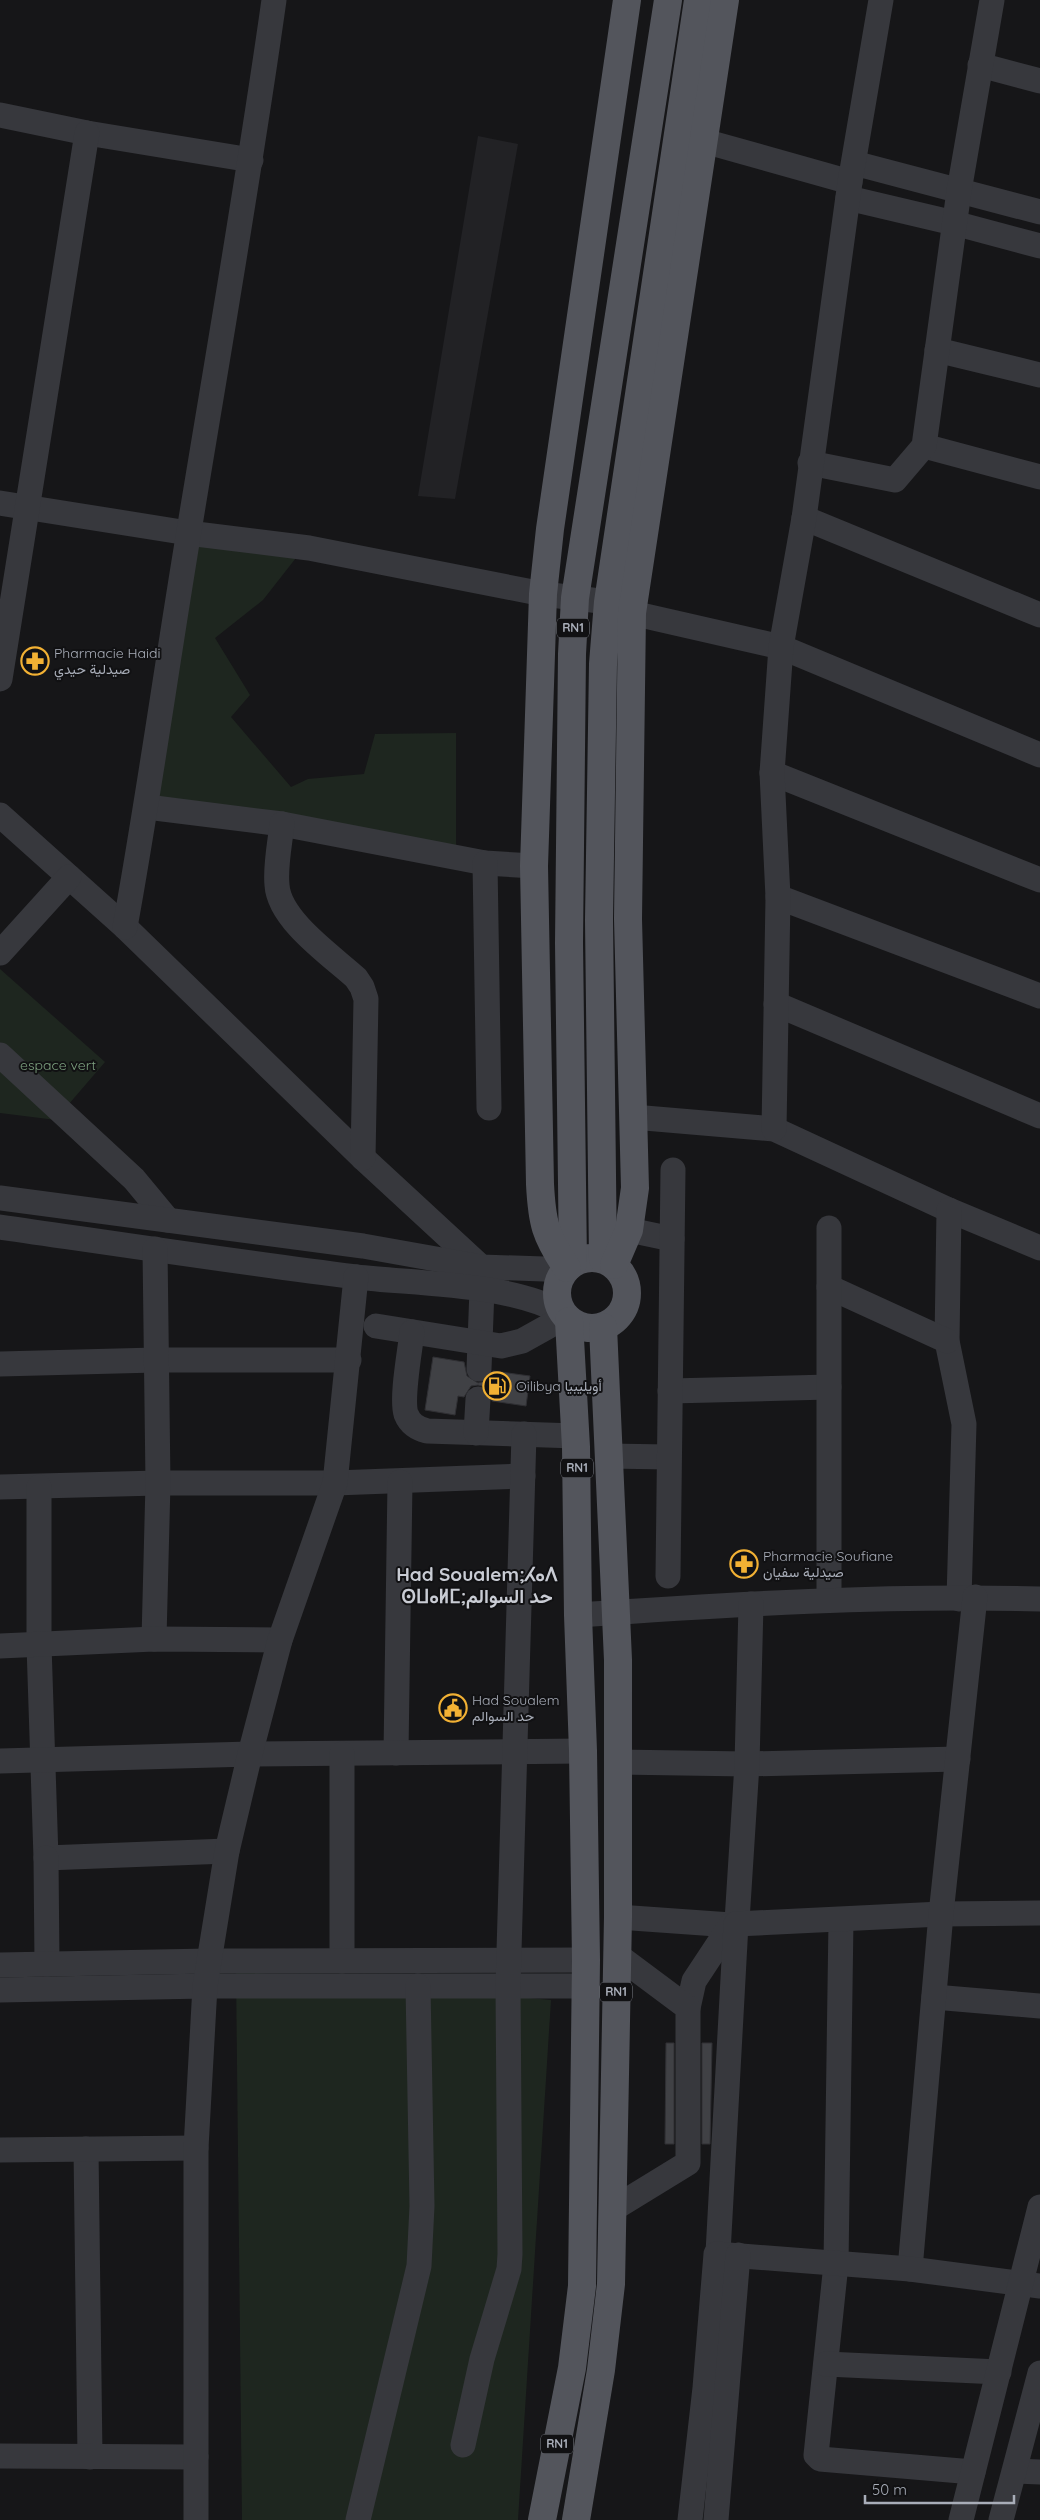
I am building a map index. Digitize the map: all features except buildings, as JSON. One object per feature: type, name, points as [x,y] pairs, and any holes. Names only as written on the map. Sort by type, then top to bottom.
[{"type":"main road","points":[[566,1317],[586,1328],[603,1327],[614,1321],[623,1311],[627,1299],[627,1287],[622,1274],[609,1262],[588,1258],[568,1268],[546,1234],[542,1217],[534,866],[543,594],[551,520],[627,0]]},
{"type":"main road","name":"RN1","points":[[542,2520],[572,2368],[582,2286],[586,1973],[576,1436],[566,1317],[556,1292],[568,1268],[572,654],[576,598],[668,0]]},
{"type":"main road","name":"RN1","points":[[609,1262],[600,920],[603,664],[620,608],[698,0]]},
{"type":"main road","points":[[609,1262],[629,1230],[635,1188],[620,608],[704,141],[725,0]]},
{"type":"main road","points":[[537,942],[569,943]]},
{"type":"main road","name":"RN1","points":[[576,2520],[601,2370],[610,2294],[613,2209],[618,1917],[616,1612],[603,1327]]},
{"type":"street","points":[[125,926],[147,806],[188,533],[251,160],[274,0]]},
{"type":"street","points":[[774,1129],[778,897],[772,773],[781,647],[804,518],[810,463],[851,181],[881,0]]},
{"type":"street","points":[[810,463],[895,480],[924,446],[954,223],[992,0]]},
{"type":"street","points":[[980,65],[1040,81]]},
{"type":"street","points":[[0,115],[86,133],[251,160]]},
{"type":"street","points":[[0,679],[86,133]]},
{"type":"street","points":[[704,141],[851,181],[954,223],[1040,246]]},
{"type":"street","points":[[851,181],[959,191],[1040,212]]},
{"type":"street","points":[[937,350],[1040,375]]},
{"type":"street","points":[[924,446],[1040,477]]},
{"type":"street","points":[[0,503],[188,533],[309,548],[543,594],[576,598],[781,647],[1040,755]]},
{"type":"street","points":[[804,518],[1040,615]]},
{"type":"street","points":[[772,773],[1040,880]]},
{"type":"street","points":[[147,806],[282,824],[485,863],[534,866]]},
{"type":"street","points":[[0,816],[125,926],[363,1158],[482,1278],[479,1369]]},
{"type":"street","points":[[282,824],[277,885],[279,898],[296,923],[356,978],[362,987],[366,999],[363,1158]]},
{"type":"street","points":[[485,863],[488,1108]]},
{"type":"street","points":[[0,953],[69,877]]},
{"type":"street","points":[[778,897],[1040,996]]},
{"type":"street","points":[[776,1004],[1040,1116]]},
{"type":"street","points":[[0,1055],[134,1179],[168,1220]]},
{"type":"street","points":[[633,1117],[774,1129],[950,1210],[1040,1248]]},
{"type":"street","points":[[668,1576],[673,1170]]},
{"type":"street","points":[[0,1198],[363,1246],[482,1278],[548,1305],[566,1317],[512,1345],[480,1344],[376,1326]]},
{"type":"street","points":[[910,2268],[941,1914],[958,1759],[967,1598],[964,1424],[947,1341],[950,1210]]},
{"type":"street","points":[[0,1227],[356,1277],[482,1278],[544,1269],[568,1268]]},
{"type":"street","points":[[829,1228],[829,1600]]},
{"type":"street","points":[[629,1230],[672,1239]]},
{"type":"street","points":[[154,1639],[158,1483],[155,1250]]},
{"type":"street","points":[[196,2520],[196,2148],[205,1986],[227,1851],[250,1754],[280,1640],[335,1483],[356,1277]]},
{"type":"street","points":[[829,1287],[947,1341]]},
{"type":"street","points":[[412,1332],[405,1403],[410,1421],[414,1426],[427,1431],[576,1436]]},
{"type":"street","points":[[0,1364],[156,1360],[349,1360]]},
{"type":"street","points":[[670,1391],[829,1387]]},
{"type":"street","points":[[476,1433],[478,1399]]},
{"type":"street","points":[[463,2445],[482,2359],[509,2269],[510,2254],[508,1986],[524,1434]]},
{"type":"street","points":[[608,1456],[669,1457]]},
{"type":"street","points":[[0,1487],[158,1483],[400,1482],[523,1476]]},
{"type":"street","points":[[396,1753],[400,1482]]},
{"type":"street","points":[[39,1487],[40,1645],[47,1964]]},
{"type":"street","points":[[578,1615],[829,1600],[1040,1599]]},
{"type":"street","points":[[613,2209],[688,2163],[688,2008],[694,1982],[739,1918],[747,1764],[751,1604]]},
{"type":"street","points":[[0,1646],[154,1639],[280,1640]]},
{"type":"street","points":[[0,1761],[250,1754],[583,1751]]},
{"type":"street","points":[[342,1754],[342,1961]]},
{"type":"street","points":[[617,1762],[747,1764],[958,1759]]},
{"type":"street","points":[[46,1858],[227,1851]]},
{"type":"street","points":[[618,1917],[733,1924],[1040,1909]]},
{"type":"street","points":[[841,1920],[836,2264],[817,2457],[974,2472]]},
{"type":"street","points":[[716,2520],[716,2388],[724,2254],[733,1924]]},
{"type":"street","points":[[617,1955],[688,2008]]},
{"type":"street","points":[[0,1965],[209,1961],[509,1960],[586,1973]]},
{"type":"street","points":[[0,1990],[205,1986],[508,1986],[586,1973]]},
{"type":"street","points":[[358,2520],[419,2266],[422,2206],[418,1986]]},
{"type":"street","points":[[934,1997],[1040,2006]]},
{"type":"street","points":[[0,2150],[196,2148]]},
{"type":"street","points":[[86,2149],[90,2457]]},
{"type":"street","points":[[961,2520],[999,2372],[1031,2285],[1040,2207]]},
{"type":"street","points":[[724,2254],[836,2264],[910,2268],[1031,2285]]},
{"type":"street","points":[[826,2364],[999,2372]]},
{"type":"street","points":[[1001,2520],[1028,2472],[1040,2375]]},
{"type":"street","points":[[690,2520],[716,2388]]},
{"type":"street","points":[[0,2456],[196,2457]]},
{"type":"shaded area","points":[[478,136],[518,144],[455,499],[418,496]]},
{"type":"green space","points":[[190,532],[303,549],[263,600],[215,638],[250,695],[231,717],[291,787],[308,779],[364,774],[375,734],[456,733],[456,852],[149,801]]},
{"type":"green space","name":"espace vert","points":[[0,969],[105,1062],[62,1112],[72,1122],[0,1113]]},
{"type":"green space","points":[[236,1971],[551,2000],[518,2520],[242,2520]]},
{"type":"place","name":"Pharmacie Haidi صيدلية حيدي","points":[[35,661]]},
{"type":"place","name":"Oilibya أويليبيا","points":[[497,1386]]},
{"type":"place","name":"Pharmacie Soufiane صيدلية سفيان","points":[[744,1564]]},
{"type":"place","name":"Had Soualem حد السوالم","points":[[453,1708]]},
{"type":"district","name":"Had Soualem;ⵃⴰⴷ ⵙⵡⴰⵍⵎ;حد السوالم","points":[[477,1585]]}]
